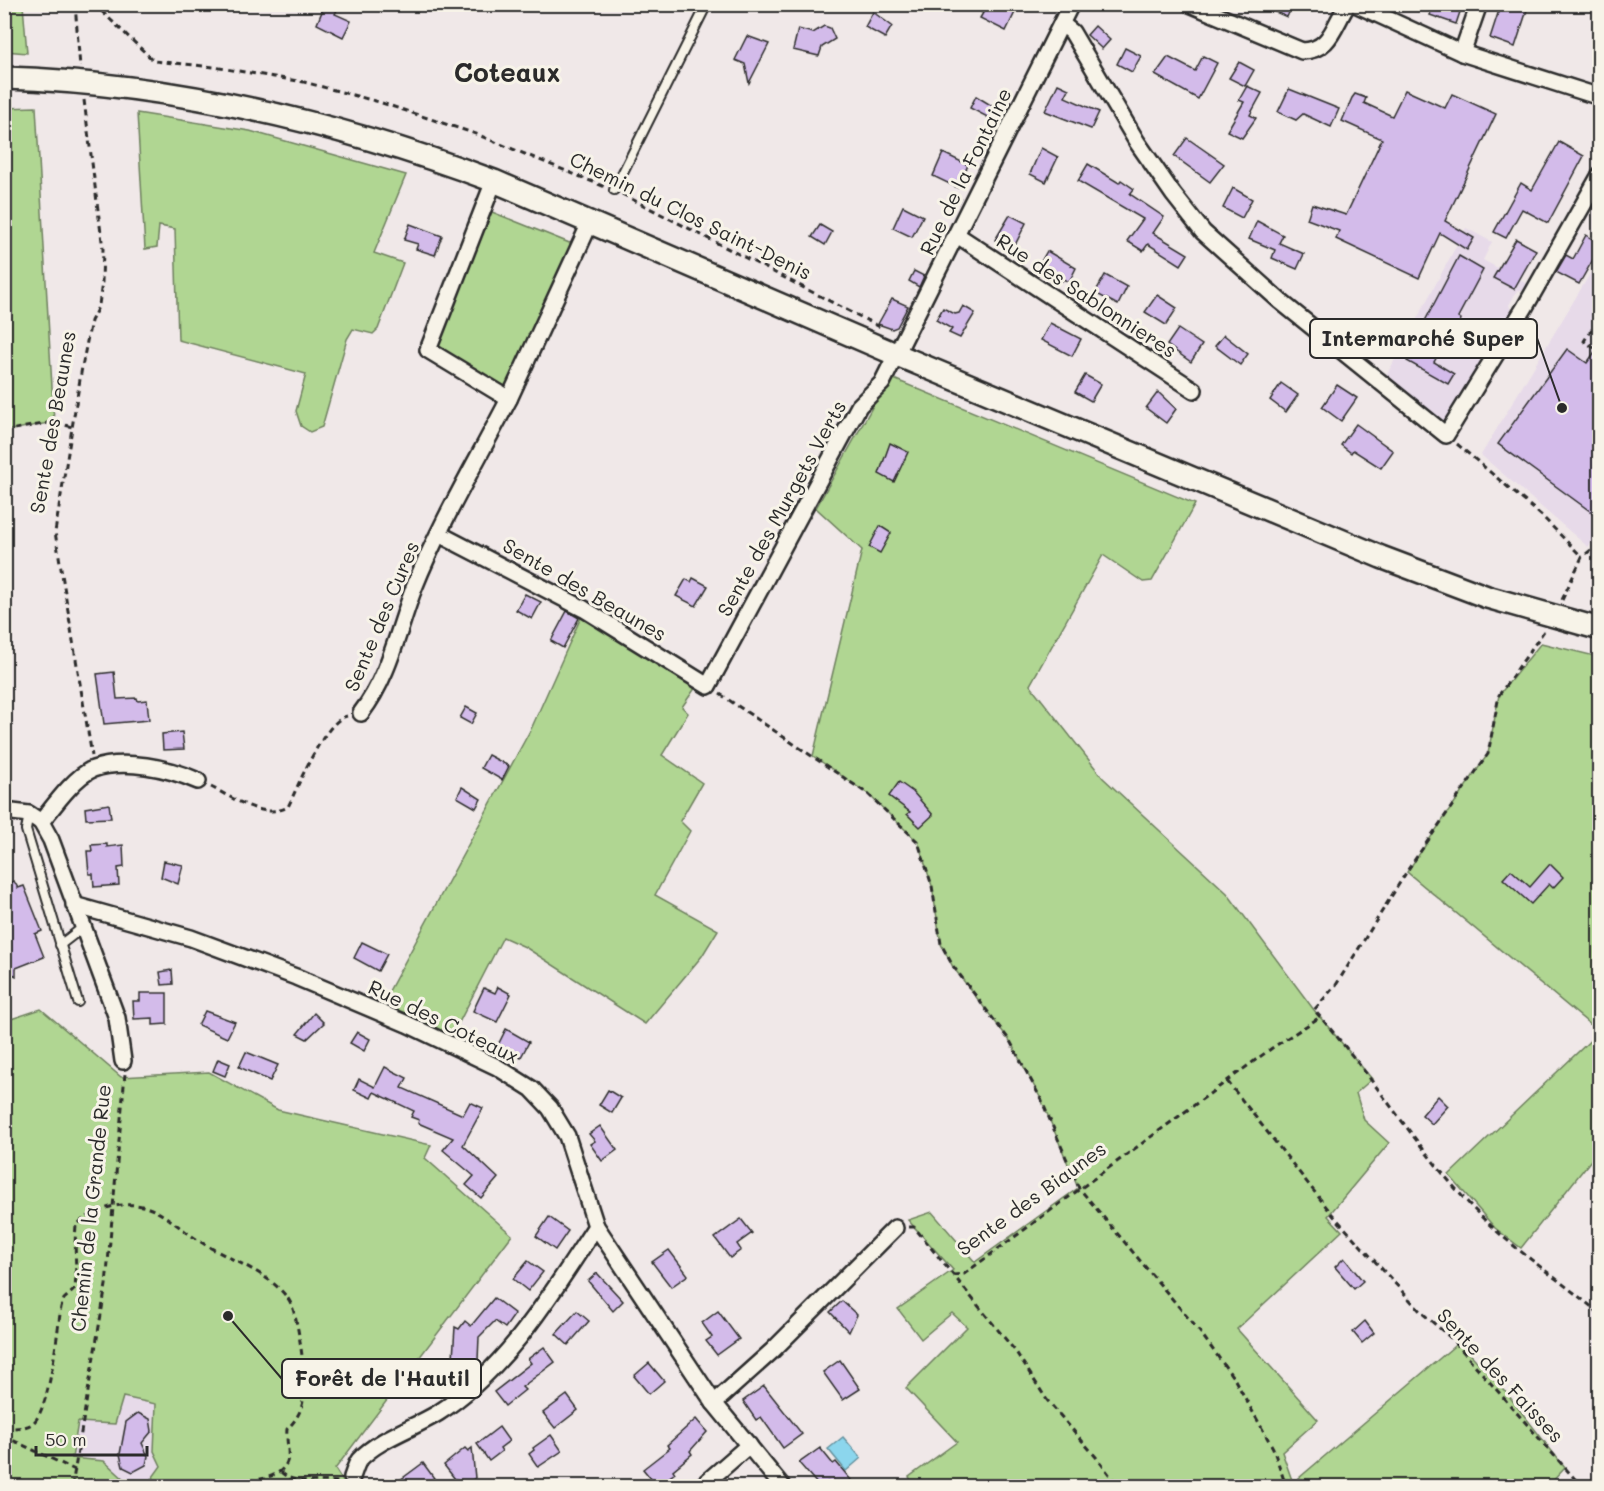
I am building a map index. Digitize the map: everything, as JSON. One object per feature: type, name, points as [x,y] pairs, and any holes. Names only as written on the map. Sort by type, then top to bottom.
[{"type":"main road","points":[[4,78],[81,82],[187,95],[260,109],[360,134],[494,181],[590,223],[899,347],[1381,557],[1487,597],[1599,628]]},
{"type":"street","points":[[1190,4],[1302,51],[1314,51],[1326,43],[1348,4]]},
{"type":"street","points":[[1355,4],[1462,53],[1599,97]]},
{"type":"street","points":[[1462,53],[1479,4]]},
{"type":"street","name":"Rue de la Fontaine","points":[[899,347],[1071,5]]},
{"type":"street","points":[[1062,24],[1076,37],[1137,142],[1173,195],[1203,231],[1271,293],[1446,435],[1528,301],[1599,175]]},
{"type":"street","points":[[494,181],[428,350],[509,399]]},
{"type":"street","name":"Sente des Cures","points":[[361,713],[372,699],[397,642],[414,588],[439,534],[509,399],[590,223]]},
{"type":"street","name":"Rue des Sablonnieres","points":[[957,235],[1194,390]]},
{"type":"street","name":"Sente des Murgets Verts","points":[[708,686],[859,406],[882,383],[899,347]]},
{"type":"street","name":"Sente des Beaunes","points":[[439,534],[584,609],[708,686]]},
{"type":"street","points":[[35,818],[92,770],[127,765],[182,774],[198,781]]},
{"type":"street","points":[[4,811],[35,818],[51,840],[74,905]]},
{"type":"street","name":"Chemin de la Grande Rue","points":[[74,905],[117,1018],[123,1060]]},
{"type":"street","name":"Rue des Coteaux","points":[[74,905],[191,938],[296,976],[407,1024],[497,1067],[532,1089],[550,1108],[567,1136],[596,1226],[714,1403],[782,1486]]},
{"type":"street","points":[[349,1480],[359,1460],[391,1437],[437,1413],[470,1389],[545,1305],[596,1226]]},
{"type":"street","points":[[714,1403],[772,1351],[895,1228]]},
{"type":"street","points":[[702,1486],[749,1445]]},
{"type":"lane","points":[[614,190],[707,4]]},
{"type":"lane","points":[[35,818],[26,830],[78,1002]]},
{"type":"lane","points":[[60,945],[82,928]]},
{"type":"path","name":"Sente des Beaunes","points":[[75,4],[81,82],[103,260],[99,305],[91,321],[55,532],[93,763],[92,770]]},
{"type":"path","name":"Chemin du Clos Saint-Denis","points":[[94,4],[154,61],[214,67],[304,82],[379,102],[476,134],[614,190],[852,311],[899,347]]},
{"type":"path","points":[[1592,330],[1584,341],[1599,352]]},
{"type":"path","points":[[4,431],[54,422],[72,427]]},
{"type":"path","points":[[1446,435],[1542,516],[1582,557]]},
{"type":"path","points":[[1599,543],[1582,557],[1555,617],[1498,695],[1488,754],[1409,868],[1336,984],[1314,1010],[1469,1204],[1502,1238],[1568,1287],[1599,1314]]},
{"type":"path","points":[[708,686],[868,794],[918,842],[932,886],[941,944],[953,966],[1010,1041],[1041,1099],[1079,1188],[1200,1332],[1235,1380],[1272,1448],[1286,1486]]},
{"type":"path","name":"Sente des Cures","points":[[198,781],[265,812],[281,810],[288,807],[324,735],[342,717],[361,713]]},
{"type":"path","name":"Sente des Biaunes","points":[[895,1228],[914,1227],[953,1275],[964,1274],[1227,1081],[1320,1017]]},
{"type":"path","name":"Chemin de la Grande Rue","points":[[72,1486],[106,1285],[126,1082],[123,1060]]},
{"type":"path","name":"Sente des Faisses","points":[[1227,1081],[1332,1214],[1421,1312],[1452,1339],[1581,1486]]},
{"type":"path","points":[[4,1428],[26,1427],[35,1421],[45,1398],[61,1307],[64,1299],[75,1289],[78,1264],[73,1253],[76,1225],[91,1213],[115,1206],[136,1204],[176,1222],[195,1239],[269,1280],[288,1299],[295,1311],[305,1393],[296,1420],[286,1430],[288,1458],[280,1472],[258,1483],[208,1482],[186,1486]]},
{"type":"path","points":[[953,1275],[1016,1352],[1047,1400],[1118,1486]]},
{"type":"path","points":[[4,1436],[75,1470]]},
{"type":"path","points":[[280,1472],[287,1479],[295,1481],[349,1480]]},
{"type":"shaded area","points":[[1466,228],[1492,242],[1483,260],[1527,284],[1524,291],[1517,291],[1509,305],[1512,313],[1452,422],[1440,423],[1385,378]]},
{"type":"shaded area","points":[[1599,259],[1600,532],[1588,547],[1481,455]]},
{"type":"shaded area","points":[[123,1396],[156,1404],[154,1451],[161,1466],[148,1484],[126,1481],[104,1461],[72,1458],[78,1422]]},
{"type":"green space","points":[[4,5],[23,5],[27,53],[5,51]]},
{"type":"green space","points":[[36,107],[54,422],[5,431],[5,108]]},
{"type":"green space","points":[[137,113],[250,131],[406,175],[374,253],[403,263],[378,329],[373,334],[353,329],[347,339],[322,427],[310,432],[301,426],[296,411],[306,374],[178,340],[175,229],[159,226],[157,247],[145,249]]},
{"type":"green space","points":[[487,210],[587,250],[509,399],[423,351]]},
{"type":"green space","points":[[889,377],[1195,504],[1152,581],[1143,582],[1103,555],[1030,685],[1103,778],[1227,893],[1314,1010],[1372,1079],[1356,1093],[1364,1120],[1389,1143],[1328,1216],[1342,1231],[1237,1329],[1318,1420],[1282,1452],[1293,1483],[1459,1342],[1505,1391],[1565,1468],[1548,1486],[915,1486],[909,1477],[957,1442],[906,1388],[967,1327],[952,1313],[921,1339],[898,1309],[953,1270],[908,1220],[932,1212],[975,1262],[1078,1188],[1041,1099],[1010,1041],[953,967],[941,944],[932,886],[918,842],[868,794],[813,756],[862,550],[816,508]]},
{"type":"green space","points":[[582,615],[698,684],[682,707],[688,713],[662,755],[702,783],[680,821],[690,831],[655,895],[718,930],[702,956],[645,1024],[525,947],[503,937],[451,1038],[382,1004],[532,727]]},
{"type":"green space","points":[[1541,643],[1599,657],[1599,1032],[1407,872],[1488,754],[1499,695]]},
{"type":"green space","points":[[41,1009],[121,1077],[209,1072],[278,1110],[431,1145],[425,1158],[512,1235],[335,1469],[346,1486],[5,1486],[5,1021]],"holes":[[[123,1397],[156,1404],[154,1451],[161,1466],[148,1484],[126,1481],[104,1461],[72,1458],[78,1422],[115,1424]]]},
{"type":"green space","points":[[1599,1032],[1599,1150],[1521,1248],[1495,1228],[1449,1175]]},
{"type":"water","points":[[843,1437],[861,1458],[846,1471],[828,1449]]},
{"type":"building","points":[[325,4],[338,8],[335,14],[351,21],[343,37],[317,24]]},
{"type":"building","points":[[969,4],[1019,4],[1006,31],[980,18],[983,13]]},
{"type":"building","points":[[1257,4],[1293,4],[1287,17]]},
{"type":"building","points":[[1433,4],[1450,4],[1461,9],[1456,24],[1430,15]]},
{"type":"building","points":[[1501,4],[1529,4],[1515,47],[1490,38]]},
{"type":"building","points":[[873,12],[892,26],[885,38],[865,27]]},
{"type":"building","points":[[824,26],[830,28],[835,39],[822,47],[819,56],[793,50],[798,29],[813,33]]},
{"type":"building","points":[[1095,26],[1110,40],[1102,49],[1087,35]]},
{"type":"building","points":[[747,36],[769,44],[749,83],[745,64],[735,60]]},
{"type":"building","points":[[1125,48],[1141,56],[1132,72],[1117,64]]},
{"type":"building","points":[[1203,56],[1217,63],[1198,99],[1155,75],[1168,57],[1195,71]]},
{"type":"building","points":[[1239,62],[1254,70],[1245,86],[1229,78]]},
{"type":"building","points":[[1058,84],[1069,89],[1065,97],[1099,112],[1091,129],[1045,111]]},
{"type":"building","points":[[1247,86],[1262,93],[1250,115],[1256,118],[1242,138],[1227,131],[1244,102],[1239,100]]},
{"type":"building","points":[[1289,89],[1339,109],[1331,127],[1303,114],[1296,120],[1278,112]]},
{"type":"building","points":[[1405,90],[1445,108],[1452,94],[1496,114],[1445,221],[1474,238],[1467,250],[1440,233],[1419,278],[1336,239],[1339,231],[1307,219],[1312,204],[1346,215],[1382,139],[1342,121],[1355,94],[1366,98],[1364,103],[1392,116]]},
{"type":"building","points":[[976,96],[999,110],[995,121],[970,108]]},
{"type":"building","points":[[1187,138],[1224,164],[1210,182],[1174,156]]},
{"type":"building","points":[[1559,142],[1584,156],[1548,223],[1522,209],[1506,238],[1494,232],[1521,183],[1532,190]]},
{"type":"building","points":[[1041,148],[1058,157],[1046,182],[1030,174]]},
{"type":"building","points":[[943,153],[968,165],[958,188],[933,176]]},
{"type":"building","points":[[1088,164],[1119,183],[1121,180],[1134,189],[1130,194],[1164,217],[1153,233],[1188,254],[1181,265],[1148,244],[1143,251],[1127,241],[1143,219],[1078,181]]},
{"type":"building","points":[[1233,188],[1252,199],[1242,218],[1223,208]]},
{"type":"building","points":[[903,206],[923,216],[912,237],[893,228]]},
{"type":"building","points":[[1010,215],[1026,223],[1013,249],[995,240]]},
{"type":"building","points":[[1257,221],[1283,235],[1279,243],[1304,254],[1297,269],[1272,258],[1275,250],[1249,239]]},
{"type":"building","points":[[410,224],[442,236],[435,255],[416,249],[418,244],[404,240]]},
{"type":"building","points":[[820,225],[832,232],[825,245],[812,237]]},
{"type":"building","points":[[1586,235],[1599,243],[1599,249],[1579,284],[1556,272],[1566,255],[1573,259]]},
{"type":"building","points":[[1516,239],[1536,250],[1514,289],[1493,278]]},
{"type":"building","points":[[1047,251],[1076,268],[1069,282],[1063,279],[1062,281],[1038,267]]},
{"type":"building","points":[[1459,256],[1483,270],[1458,317],[1461,319],[1456,337],[1450,334],[1434,362],[1454,374],[1448,384],[1407,361],[1418,341],[1415,340]]},
{"type":"building","points":[[914,271],[924,276],[919,287],[909,281]]},
{"type":"building","points":[[1105,275],[1127,287],[1118,305],[1095,293]]},
{"type":"building","points":[[1157,295],[1177,308],[1166,325],[1145,312]]},
{"type":"building","points":[[892,299],[908,306],[897,327],[892,329],[878,324]]},
{"type":"building","points":[[963,306],[975,313],[960,338],[949,333],[952,329],[936,320],[943,308],[955,314],[959,313]]},
{"type":"building","points":[[1050,323],[1081,339],[1072,356],[1041,340]]},
{"type":"building","points":[[1178,329],[1202,345],[1191,362],[1167,345]]},
{"type":"building","points":[[1224,335],[1248,354],[1240,365],[1215,346]]},
{"type":"building","points":[[1599,346],[1599,507],[1594,514],[1498,444],[1567,349],[1587,363]]},
{"type":"building","points":[[1085,375],[1101,384],[1091,401],[1075,392]]},
{"type":"building","points":[[1281,383],[1298,395],[1286,412],[1270,400]]},
{"type":"building","points":[[1337,385],[1357,398],[1341,421],[1322,407]]},
{"type":"building","points":[[1158,392],[1176,409],[1166,423],[1146,408]]},
{"type":"building","points":[[1356,424],[1393,451],[1381,468],[1353,450],[1351,453],[1341,445]]},
{"type":"building","points":[[890,443],[908,452],[894,482],[879,474]]},
{"type":"building","points":[[880,526],[891,533],[880,553],[869,547]]},
{"type":"building","points":[[693,578],[708,586],[696,606],[676,596],[686,579],[691,582]]},
{"type":"building","points":[[525,594],[541,602],[532,619],[516,610]]},
{"type":"building","points":[[567,611],[579,618],[563,648],[551,641]]},
{"type":"building","points":[[114,672],[117,699],[147,700],[149,720],[104,724],[97,674]]},
{"type":"building","points":[[466,707],[477,713],[471,724],[460,718]]},
{"type":"building","points":[[182,732],[184,749],[163,750],[162,734]]},
{"type":"building","points":[[488,755],[509,766],[502,780],[481,768]]},
{"type":"building","points":[[899,782],[913,792],[933,815],[920,827],[907,814],[910,812],[889,796]]},
{"type":"building","points":[[462,787],[481,799],[476,808],[457,797]]},
{"type":"building","points":[[109,804],[111,818],[86,819],[85,808]]},
{"type":"building","points":[[107,844],[107,847],[123,845],[124,867],[118,868],[119,885],[94,887],[93,874],[89,874],[87,851],[92,851],[91,845]]},
{"type":"building","points":[[164,861],[183,865],[178,884],[161,877]]},
{"type":"building","points":[[1550,864],[1563,877],[1553,888],[1549,884],[1531,904],[1503,879],[1511,870],[1530,887]]},
{"type":"building","points":[[14,881],[18,888],[24,886],[42,931],[35,934],[44,957],[16,968],[16,976],[4,969],[4,885]]},
{"type":"building","points":[[362,942],[387,954],[378,971],[354,958]]},
{"type":"building","points":[[172,970],[173,984],[162,985],[160,972]]},
{"type":"building","points":[[498,987],[511,994],[497,1022],[473,1011],[484,988],[495,993]]},
{"type":"building","points":[[140,993],[167,993],[167,1024],[153,1025],[153,1018],[134,1019],[133,1001],[140,1001]]},
{"type":"building","points":[[205,1011],[235,1022],[227,1038],[198,1025]]},
{"type":"building","points":[[314,1013],[324,1023],[307,1039],[297,1034]]},
{"type":"building","points":[[506,1029],[529,1042],[521,1057],[498,1045]]},
{"type":"building","points":[[357,1032],[370,1039],[364,1051],[350,1043]]},
{"type":"building","points":[[246,1052],[278,1065],[270,1081],[239,1067]]},
{"type":"building","points":[[218,1059],[230,1064],[225,1076],[213,1071]]},
{"type":"building","points":[[385,1067],[407,1078],[402,1088],[463,1115],[470,1102],[483,1108],[463,1145],[498,1178],[481,1198],[466,1185],[474,1176],[443,1150],[453,1138],[418,1123],[419,1120],[411,1117],[414,1111],[374,1092],[371,1098],[354,1090],[359,1079],[375,1087]]},
{"type":"building","points":[[608,1090],[621,1098],[612,1113],[599,1105]]},
{"type":"building","points":[[1438,1096],[1448,1106],[1432,1124],[1422,1115]]},
{"type":"building","points":[[600,1126],[617,1150],[602,1161],[590,1144],[595,1141],[589,1134]]},
{"type":"building","points":[[549,1217],[568,1231],[555,1250],[536,1236]]},
{"type":"building","points":[[741,1219],[752,1233],[737,1244],[741,1250],[730,1258],[715,1238]]},
{"type":"building","points":[[669,1250],[688,1275],[671,1287],[652,1262]]},
{"type":"building","points":[[1344,1258],[1363,1281],[1354,1289],[1335,1267]]},
{"type":"building","points":[[528,1261],[543,1272],[528,1291],[513,1279]]},
{"type":"building","points":[[597,1273],[623,1301],[613,1311],[588,1281]]},
{"type":"building","points":[[494,1298],[515,1314],[505,1328],[495,1321],[479,1337],[478,1360],[463,1374],[452,1374],[455,1327],[459,1329],[465,1321],[471,1326]]},
{"type":"building","points":[[842,1301],[857,1315],[849,1332],[830,1312]]},
{"type":"building","points":[[577,1311],[589,1321],[568,1345],[556,1334]]},
{"type":"building","points":[[718,1311],[739,1339],[717,1355],[706,1341],[712,1337],[702,1323]]},
{"type":"building","points":[[1365,1321],[1374,1333],[1362,1343],[1353,1332]]},
{"type":"building","points":[[544,1347],[555,1362],[522,1387],[525,1390],[505,1406],[494,1392],[531,1363],[528,1359]]},
{"type":"building","points":[[840,1360],[860,1389],[843,1400],[823,1372]]},
{"type":"building","points":[[649,1363],[664,1381],[649,1394],[634,1376]]},
{"type":"building","points":[[764,1386],[802,1434],[783,1448],[761,1417],[756,1420],[743,1401]]},
{"type":"building","points":[[567,1395],[578,1410],[555,1428],[543,1413]]},
{"type":"building","points":[[138,1413],[150,1419],[152,1431],[142,1443],[148,1456],[146,1465],[133,1472],[123,1467],[120,1454],[126,1422]]},
{"type":"building","points":[[696,1419],[707,1432],[690,1451],[692,1454],[673,1470],[675,1473],[657,1486],[643,1469],[670,1448],[667,1445]]},
{"type":"building","points":[[499,1427],[509,1441],[500,1448],[502,1451],[489,1461],[477,1444]]},
{"type":"building","points":[[551,1435],[562,1451],[538,1467],[529,1454],[534,1450],[533,1448]]},
{"type":"building","points":[[465,1448],[468,1451],[472,1448],[475,1478],[468,1483],[455,1479],[444,1465]]},
{"type":"building","points":[[820,1448],[833,1464],[836,1462],[856,1486],[832,1486],[828,1482],[819,1486],[799,1463]]},
{"type":"building","points":[[423,1463],[434,1478],[423,1486],[392,1486]]},
{"type":"place","name":"Intermarché Super","points":[[1562,408]]},
{"type":"place","name":"Forêt de l'Hautil","points":[[228,1316]]},
{"type":"district","name":"Coteaux","points":[[507,72]]}]
